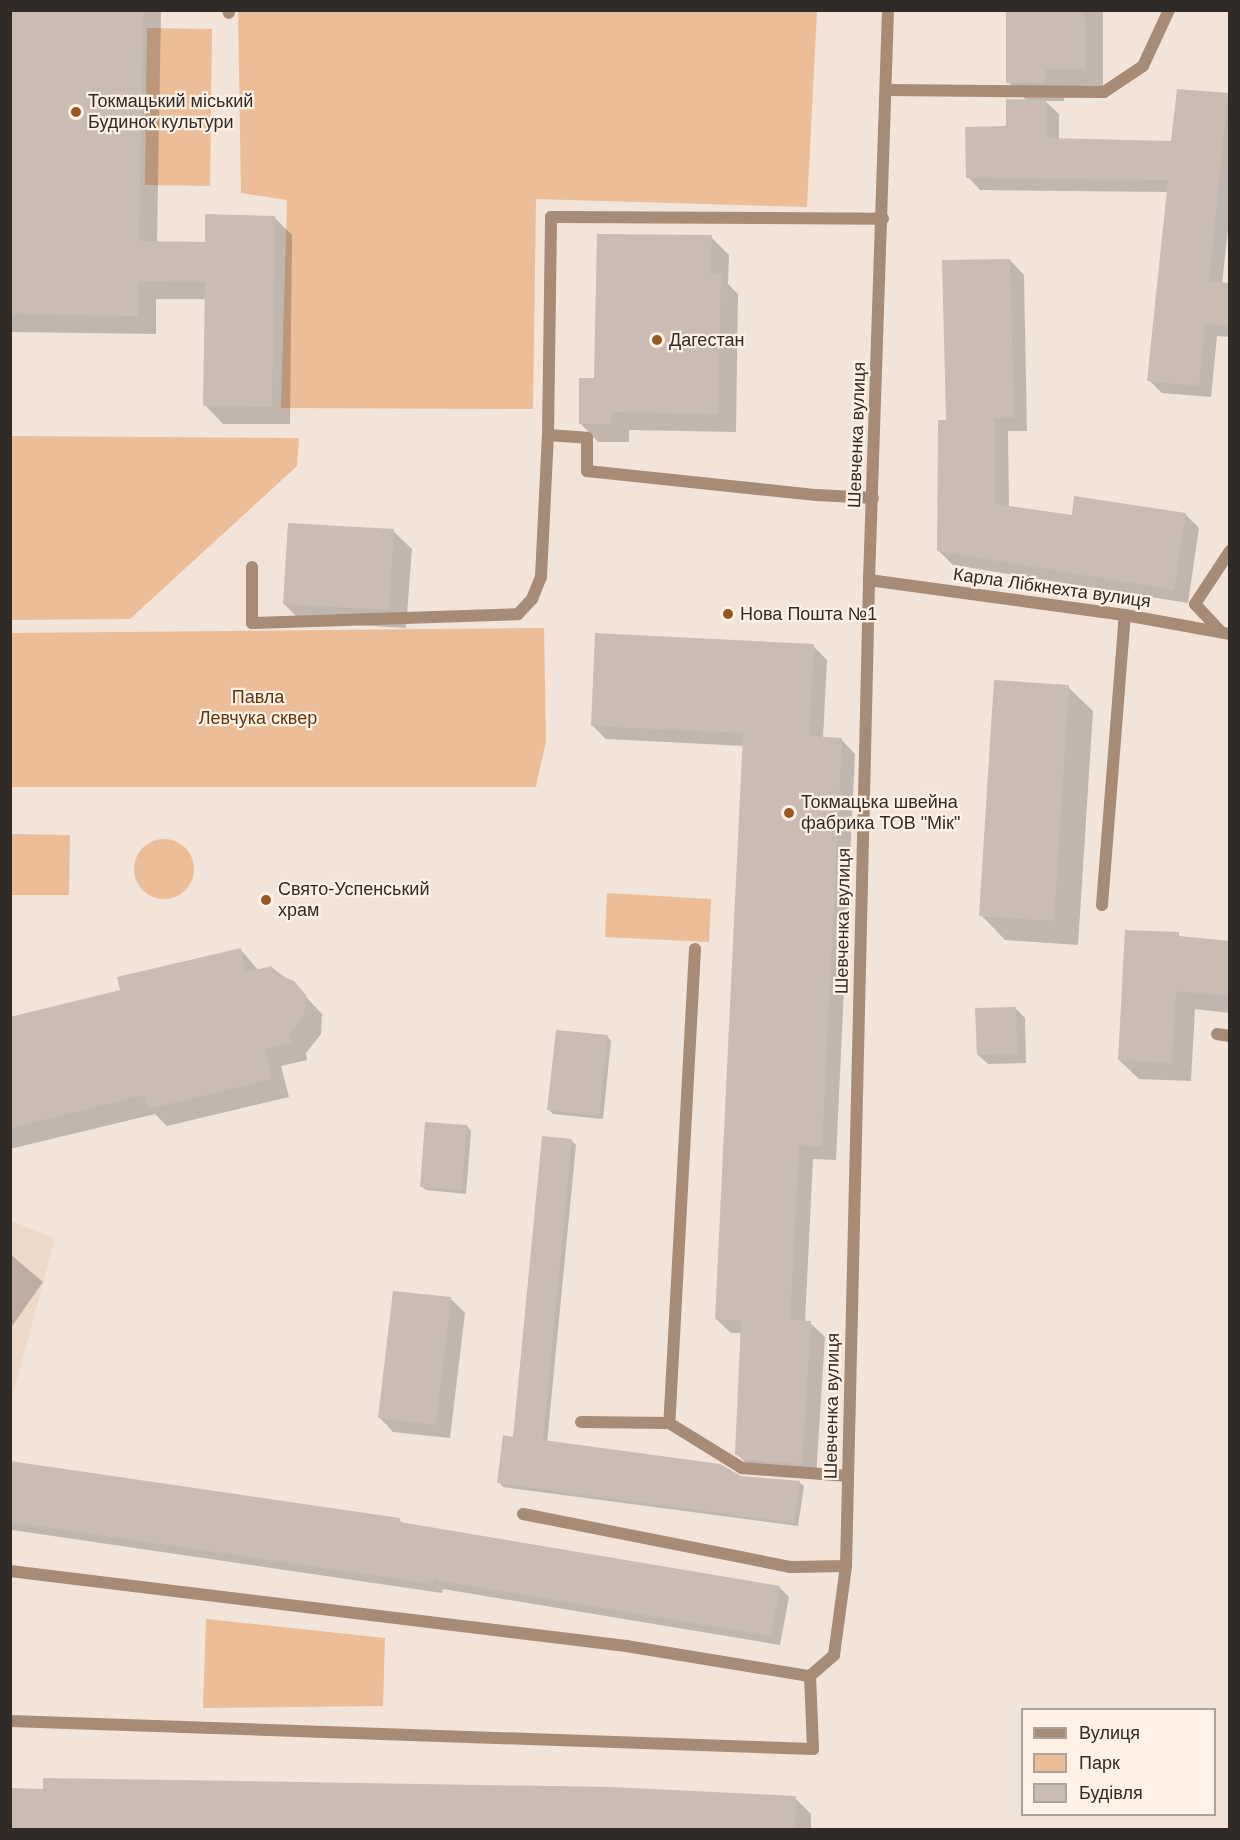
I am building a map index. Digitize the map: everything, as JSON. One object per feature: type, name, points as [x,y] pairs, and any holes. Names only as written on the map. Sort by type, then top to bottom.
[{"type":"street","name":"Шевченка вулиця","points":[[810,1676],[834,1655],[846,1566],[869,580],[883,219],[888,10]]},
{"type":"street","points":[[886,90],[1104,92],[1143,66],[1169,10]]},
{"type":"street","points":[[252,567],[252,623],[518,614],[532,599],[541,577],[548,435],[551,217],[883,219]]},
{"type":"street","points":[[548,435],[587,438],[587,471],[817,495],[873,498]]},
{"type":"street","points":[[1225,633],[1195,604],[1230,551]]},
{"type":"street","name":"Карла Лібкнехта вулиця","points":[[869,580],[1125,615],[1225,633]]},
{"type":"street","points":[[1102,905],[1125,615]]},
{"type":"street","points":[[669,1423],[695,949]]},
{"type":"street","points":[[581,1422],[669,1423],[742,1468],[848,1476]]},
{"type":"street","points":[[522,1514],[791,1567],[846,1566]]},
{"type":"street","points":[[10,1572],[626,1646],[810,1676],[813,1749],[10,1721]]},
{"type":"shaded area","points":[[10,1221],[55,1238],[11,1403]]},
{"type":"green space","points":[[238,11],[817,11],[807,207],[536,199],[533,409],[281,408],[287,200],[241,193]]},
{"type":"green space","points":[[147,28],[212,29],[210,186],[145,185]]},
{"type":"green space","points":[[11,436],[299,438],[297,466],[130,619],[11,620]]},
{"type":"green space","name":"Павла Левчука сквер","points":[[544,628],[546,741],[536,787],[11,787],[11,633]]},
{"type":"green space","points":[[11,834],[70,835],[69,895],[11,895]]},
{"type":"green space","points":[[158,839],[170,839],[181,844],[189,852],[194,869],[192,881],[181,894],[170,899],[158,899],[147,894],[139,886],[134,875],[134,863],[139,852],[147,844]]},
{"type":"green space","points":[[607,893],[711,899],[709,942],[605,937]]},
{"type":"green space","points":[[206,1619],[385,1638],[383,1706],[203,1708]]},
{"type":"building","name":"Токмацький міський Будинок культури","points":[[10,10],[143,10],[139,241],[205,242],[205,214],[275,216],[272,407],[203,406],[205,282],[138,281],[138,316],[10,314]]},
{"type":"building","points":[[1006,10],[1085,10],[1086,69],[1046,69],[1046,83],[1006,83]]},
{"type":"building","points":[[1177,89],[1228,93],[1209,281],[1230,283],[1230,326],[1205,324],[1199,386],[1147,381],[1168,180],[966,178],[965,127],[1006,126],[1006,99],[1046,100],[1047,138],[1171,141]]},
{"type":"building","name":"Дагестан","points":[[597,234],[712,235],[710,274],[721,274],[718,414],[612,412],[611,424],[579,424],[579,378],[594,378]]},
{"type":"building","points":[[1010,259],[1014,418],[995,418],[995,504],[1072,515],[1074,496],[1186,513],[1174,590],[937,551],[938,420],[946,420],[942,260]]},
{"type":"building","points":[[288,523],[394,529],[389,610],[283,604]]},
{"type":"building","points":[[595,633],[814,644],[809,736],[842,738],[822,1147],[799,1146],[790,1320],[811,1321],[802,1464],[745,1460],[735,1454],[741,1321],[715,1319],[743,733],[591,726]]},
{"type":"building","points":[[994,680],[1069,685],[1054,921],[979,916]]},
{"type":"building","points":[[1125,930],[1179,932],[1179,936],[1230,941],[1230,996],[1176,991],[1172,1063],[1118,1060]]},
{"type":"building","points":[[241,948],[246,972],[272,966],[274,974],[294,981],[306,995],[304,1016],[289,1035],[291,1043],[265,1049],[272,1079],[148,1109],[145,1095],[10,1128],[10,1017],[120,990],[117,977]]},
{"type":"building","points":[[1016,1007],[1017,1054],[977,1055],[975,1008]]},
{"type":"building","points":[[556,1030],[608,1035],[599,1116],[547,1110]]},
{"type":"building","points":[[425,1122],[467,1125],[462,1190],[420,1187]]},
{"type":"building","points":[[542,1136],[572,1139],[543,1440],[720,1464],[741,1476],[800,1481],[794,1523],[497,1483],[503,1435],[513,1437]]},
{"type":"building","points":[[393,1291],[451,1297],[436,1425],[378,1418]]},
{"type":"building","points":[[10,1461],[400,1518],[400,1522],[780,1586],[771,1636],[434,1580],[433,1584],[10,1522]]},
{"type":"building","points":[[43,1778],[612,1787],[796,1796],[795,1830],[10,1830],[10,1788],[43,1789]]},
{"type":"place","name":"Токмацький міський Будинок культури","points":[[76,112]]},
{"type":"place","name":"Дагестан","points":[[657,340]]},
{"type":"place","name":"Нова Пошта №1","points":[[728,614]]},
{"type":"place","name":"Токмацька швейна фабрика ТОВ \"Мік\"","points":[[789,813]]},
{"type":"place","name":"Свято-Успенський храм","points":[[266,900]]}]
